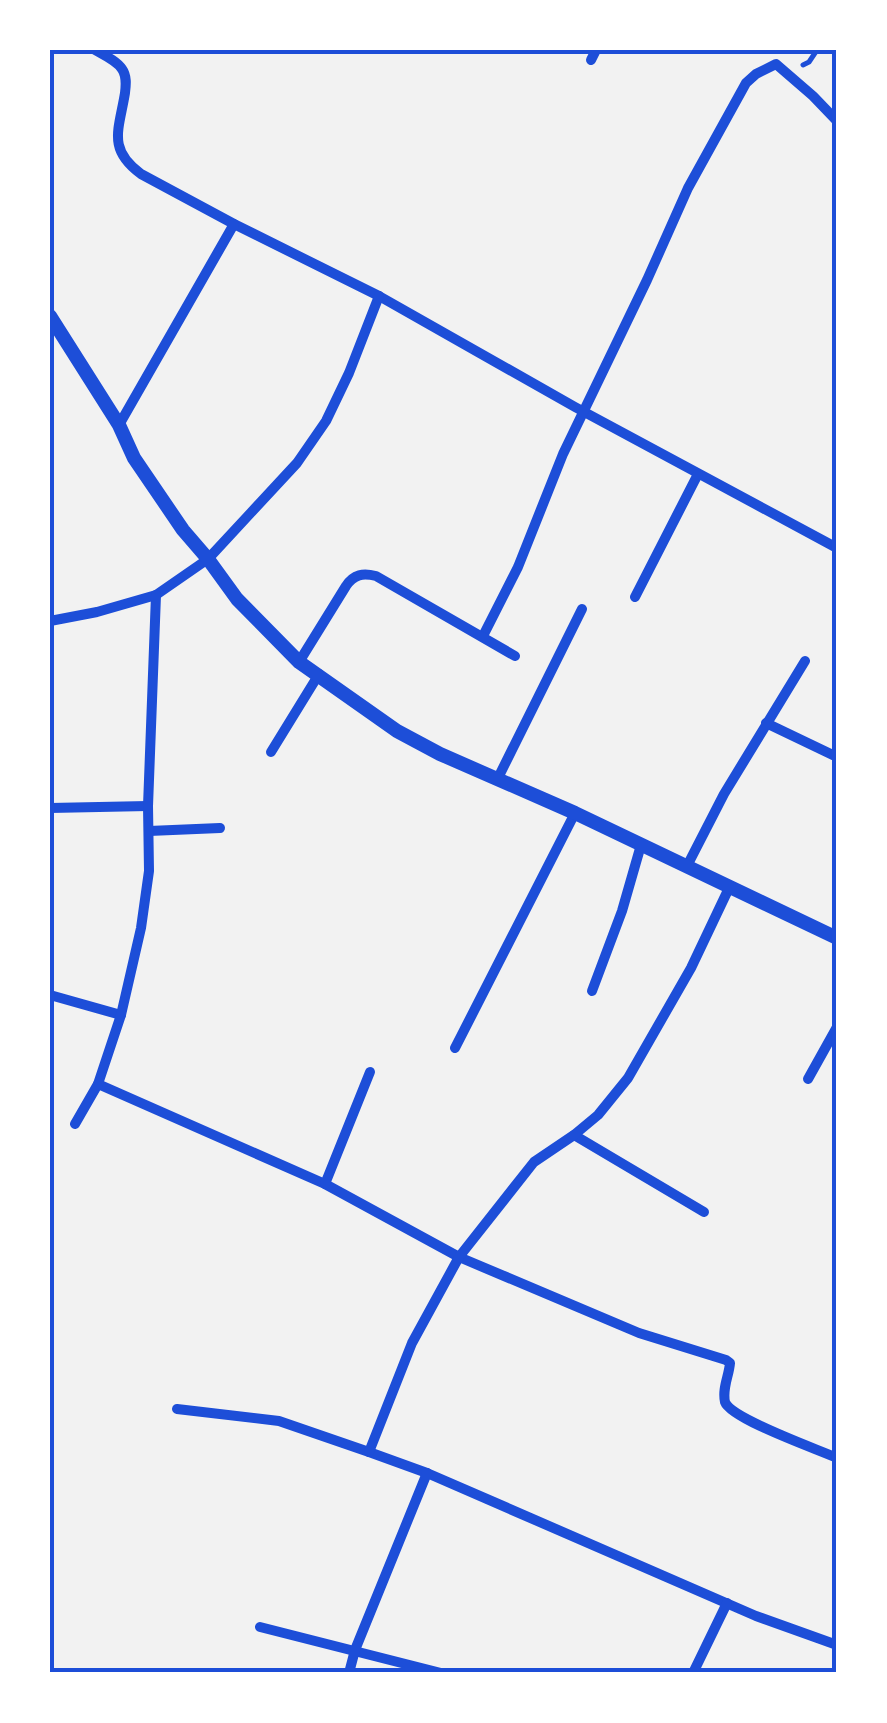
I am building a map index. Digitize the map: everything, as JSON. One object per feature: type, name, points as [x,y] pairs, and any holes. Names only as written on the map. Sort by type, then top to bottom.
[{"type":"street","points":[[95,50],[116,63],[124,74],[126,85],[117,140],[123,159],[157,184],[379,296],[583,412],[837,548]]},
{"type":"street","points":[[484,636],[518,567],[563,454],[688,188],[746,83],[776,64],[837,121]]},
{"type":"street","points":[[119,425],[234,224]]},
{"type":"street","points":[[50,621],[156,595],[208,559],[297,463],[326,421],[379,296]]},
{"type":"street","points":[[50,316],[119,425],[134,458],[183,530],[238,599],[299,662],[398,731],[440,754],[576,812],[837,938]]},
{"type":"street","points":[[635,598],[698,474]]},
{"type":"street","points":[[299,662],[351,578],[365,573],[515,656]]},
{"type":"street","points":[[75,1124],[98,1084],[121,1015],[142,928],[149,871],[156,595]]},
{"type":"street","points":[[497,780],[582,609]]},
{"type":"street","points":[[686,866],[724,794],[805,661]]},
{"type":"street","points":[[271,752],[320,674]]},
{"type":"street","points":[[766,724],[834,756],[837,743]]},
{"type":"street","points":[[50,808],[148,806]]},
{"type":"street","points":[[454,1048],[576,812]]},
{"type":"street","points":[[149,830],[220,828]]},
{"type":"street","points":[[592,991],[641,845]]},
{"type":"street","points":[[369,1452],[412,1343],[458,1257],[534,1162],[574,1135],[610,1102],[641,1058],[692,968],[729,888]]},
{"type":"street","points":[[50,996],[121,1015]]},
{"type":"street","points":[[808,1079],[837,1027]]},
{"type":"street","points":[[325,1184],[370,1072]]},
{"type":"street","points":[[98,1084],[325,1184],[458,1257],[639,1333],[726,1360],[730,1363],[724,1386],[728,1408],[837,1458]]},
{"type":"street","points":[[574,1135],[704,1212]]},
{"type":"street","points":[[177,1409],[279,1421],[369,1452],[427,1473],[756,1616],[837,1644]]},
{"type":"street","points":[[349,1673],[427,1473]]},
{"type":"street","points":[[693,1673],[727,1603]]},
{"type":"street","points":[[260,1626],[441,1673]]}]
